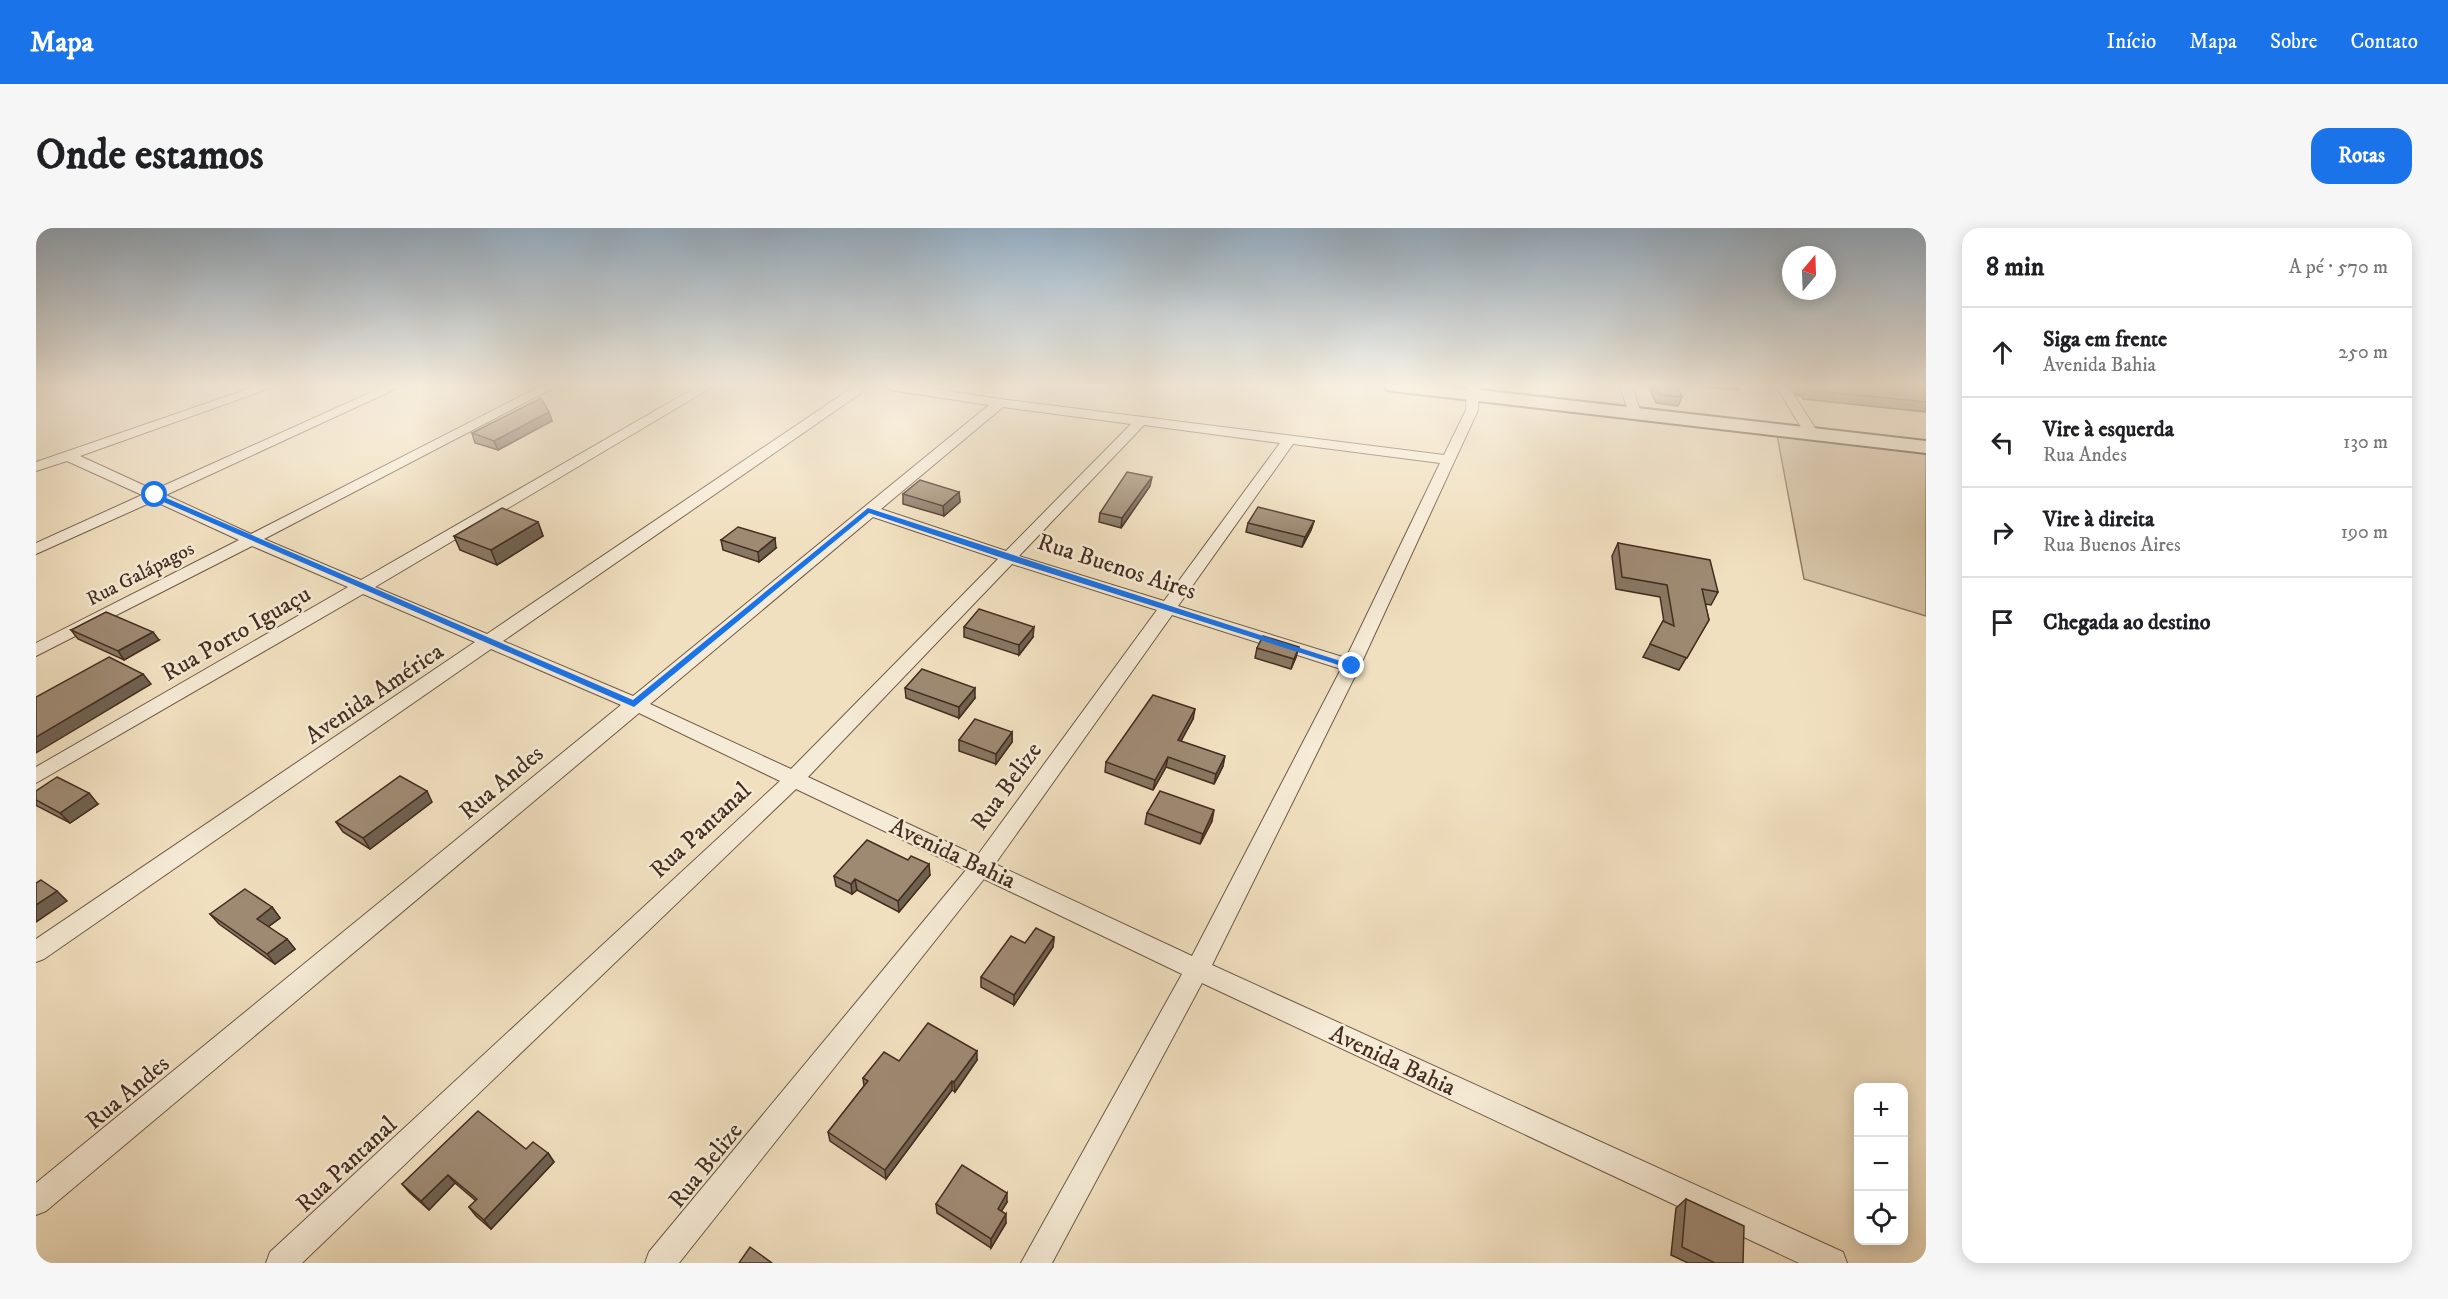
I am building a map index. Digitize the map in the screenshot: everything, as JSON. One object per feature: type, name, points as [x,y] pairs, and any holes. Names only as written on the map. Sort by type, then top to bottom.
[{"type":"main road","points":[[1815,434],[1926,447]]},
{"type":"street","points":[[36,467],[131,434]]},
{"type":"street","points":[[36,549],[289,434]]},
{"type":"street","name":"Rua Galápagos","points":[[36,650],[457,434]]},
{"type":"street","name":"Rua Porto Iguaçu","points":[[36,776],[625,434]]},
{"type":"street","name":"Avenida América","points":[[36,952],[491,642],[802,434]]},
{"type":"street","name":"Rua Andes","points":[[36,1201],[961,434]]},
{"type":"street","name":"Rua Pantanal","points":[[280,1263],[793,780],[1128,434]]},
{"type":"street","points":[[1245,434],[1448,460]]},
{"type":"street","points":[[1036,1263],[1198,968],[1352,666],[1460,434]]},
{"type":"street","name":"Rua Belize","points":[[660,1263],[982,866],[1289,440]]},
{"type":"street","name":"Avenida Bahia","points":[[68,456],[252,540],[634,704],[1832,1263]]},
{"type":"street","name":"Rua Buenos Aires","points":[[868,510],[1352,666]]},
{"type":"shaded area","points":[[1777,435],[1926,452],[1926,616],[1804,579]]},
{"type":"building","points":[[476,434],[507,434],[494,441]]},
{"type":"building","points":[[1127,472],[1152,477],[1122,518],[1100,513]]},
{"type":"building","points":[[920,480],[959,492],[943,506],[903,494]]},
{"type":"building","points":[[1258,507],[1314,521],[1305,537],[1248,523]]},
{"type":"building","points":[[502,508],[538,522],[491,550],[454,536]]},
{"type":"building","points":[[738,527],[775,538],[758,552],[721,540]]},
{"type":"building","points":[[1618,543],[1710,560],[1718,592],[1702,589],[1709,620],[1687,658],[1650,644],[1663,621],[1674,626],[1667,585],[1622,577]]},
{"type":"building","points":[[979,609],[1034,627],[1019,645],[964,627]]},
{"type":"building","points":[[106,612],[153,632],[118,651],[71,630]]},
{"type":"building","points":[[1263,636],[1299,647],[1294,659],[1257,648]]},
{"type":"building","points":[[109,657],[143,674],[36,737],[36,697]]},
{"type":"building","points":[[922,669],[975,688],[959,707],[905,688]]},
{"type":"building","points":[[1153,695],[1195,709],[1178,740],[1225,756],[1216,774],[1168,757],[1155,780],[1106,762]]},
{"type":"building","points":[[975,719],[1012,732],[996,754],[959,740]]},
{"type":"building","points":[[400,776],[427,791],[363,838],[336,822]]},
{"type":"building","points":[[57,777],[89,793],[60,813],[36,800],[36,791]]},
{"type":"building","points":[[1160,791],[1214,810],[1203,834],[1147,813]]},
{"type":"building","points":[[867,840],[908,860],[911,856],[929,864],[898,901],[855,879],[851,884],[834,876]]},
{"type":"building","points":[[41,880],[57,891],[36,905],[36,883]]},
{"type":"building","points":[[245,889],[272,907],[257,919],[287,939],[267,954],[210,914]]},
{"type":"building","points":[[1036,928],[1054,937],[1014,995],[981,977],[1011,936],[1025,943]]},
{"type":"building","points":[[928,1023],[977,1051],[885,1170],[828,1132],[868,1081],[863,1078],[884,1052],[899,1061]]},
{"type":"building","points":[[478,1111],[526,1149],[533,1142],[548,1153],[484,1220],[469,1207],[477,1199],[448,1175],[421,1201],[402,1184]]},
{"type":"building","points":[[962,1165],[1007,1193],[998,1209],[1006,1214],[991,1239],[936,1204]]},
{"type":"building","points":[[1686,1199],[1744,1226],[1743,1263],[1715,1263],[1682,1247]]},
{"type":"building","points":[[750,1247],[772,1263],[739,1263]]},
{"type":"route","points":[[155,495],[252,540],[634,704],[868,510],[1352,666]]}]
